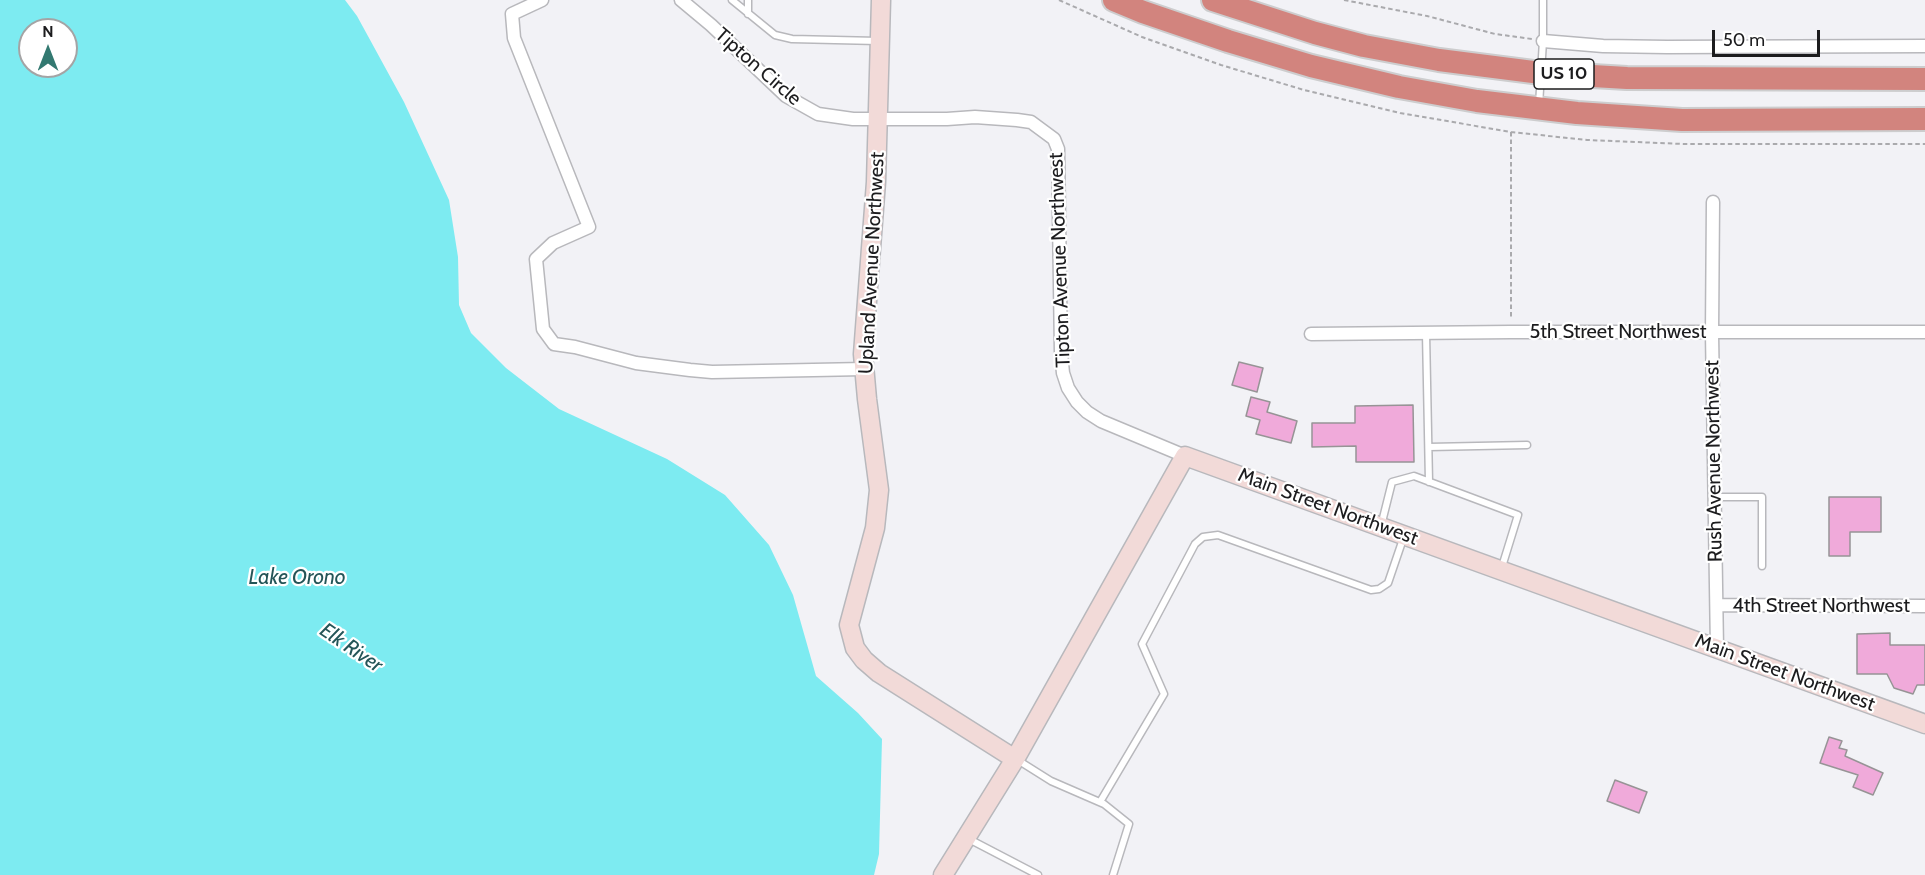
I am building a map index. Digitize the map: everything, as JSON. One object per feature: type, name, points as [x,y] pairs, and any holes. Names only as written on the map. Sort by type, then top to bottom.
[{"type":"highway","name":"US 10","points":[[1114,0],[1228,41],[1311,66],[1399,87],[1477,101],[1623,117],[1682,120],[1925,119]]},
{"type":"highway","name":"US 10","points":[[1213,0],[1315,33],[1364,46],[1439,60],[1541,73],[1627,78],[1925,79]]},
{"type":"street","points":[[542,0],[512,14],[514,39],[589,226],[553,243],[536,259],[543,329],[554,344],[575,347],[636,363],[712,372],[864,369]]},
{"type":"street","name":"Tipton Circle","points":[[681,0],[786,96],[801,106],[818,114],[835,117],[879,119]]},
{"type":"street","name":"Upland Avenue Northwest","points":[[881,0],[879,119],[874,218],[864,331],[864,369],[879,490],[875,528],[849,625],[855,648],[864,660],[897,686],[1015,759]]},
{"type":"street","points":[[1543,41],[1602,46],[1667,47],[1925,46]]},
{"type":"street","name":"Tipton Avenue Northwest","points":[[879,119],[975,117],[1017,120],[1030,122],[1054,140],[1058,149],[1061,353],[1063,373],[1068,388],[1087,412],[1101,421],[1185,456]]},
{"type":"street","name":"Rush Avenue Northwest","points":[[1713,202],[1712,333],[1717,649]]},
{"type":"street","name":"5th Street Northwest","points":[[1311,334],[1925,332]]},
{"type":"street","points":[[944,875],[1015,759],[1185,456]]},
{"type":"street","name":"Main Street Northwest","points":[[1185,456],[1925,724]]},
{"type":"street","name":"4th Street Northwest","points":[[1717,605],[1925,606]]},
{"type":"lane","points":[[732,0],[775,35],[792,39],[881,41]]},
{"type":"lane","points":[[748,0],[748,14]]},
{"type":"lane","points":[[1539,108],[1543,0]]},
{"type":"lane","points":[[1426,333],[1429,482]]},
{"type":"lane","points":[[1429,447],[1527,445]]},
{"type":"lane","points":[[1381,526],[1392,482],[1414,476],[1518,515],[1501,570]]},
{"type":"lane","points":[[1715,497],[1762,497],[1762,566]]},
{"type":"lane","points":[[1100,802],[1164,694],[1142,644],[1195,544],[1203,537],[1218,535],[1371,590],[1379,589],[1388,583],[1405,535]]},
{"type":"lane","points":[[1015,759],[1051,781],[1100,802],[1129,824],[1113,875]]},
{"type":"lane","points":[[967,838],[1038,875]]},
{"type":"path","points":[[1344,0],[1427,16],[1495,34],[1543,41]]},
{"type":"path","points":[[1511,132],[1511,332]]},
{"type":"water","name":"Lake Orono","points":[[0,0],[345,0],[357,16],[404,102],[449,200],[458,257],[459,305],[471,333],[506,368],[559,409],[667,459],[725,495],[769,545],[793,595],[816,676],[858,713],[882,739],[879,854],[874,875],[0,875]]},
{"type":"building","points":[[1239,362],[1263,368],[1257,392],[1232,385]]},
{"type":"building","points":[[1251,397],[1270,402],[1267,412],[1297,421],[1291,443],[1256,434],[1260,420],[1246,416]]},
{"type":"building","points":[[1413,405],[1414,462],[1356,462],[1356,446],[1312,447],[1312,423],[1355,423],[1355,406]]},
{"type":"building","points":[[1829,497],[1881,497],[1881,532],[1850,532],[1850,556],[1829,556]]},
{"type":"building","points":[[1890,633],[1890,645],[1925,645],[1925,685],[1917,685],[1913,694],[1894,688],[1887,674],[1857,674],[1857,634]]},
{"type":"building","points":[[1829,737],[1842,741],[1839,748],[1847,750],[1845,756],[1883,773],[1873,795],[1853,787],[1858,775],[1820,763]]},
{"type":"building","points":[[1615,780],[1647,792],[1639,813],[1607,801]]},
{"type":"water label","name":"Elk River","points":[[351,648]]}]
